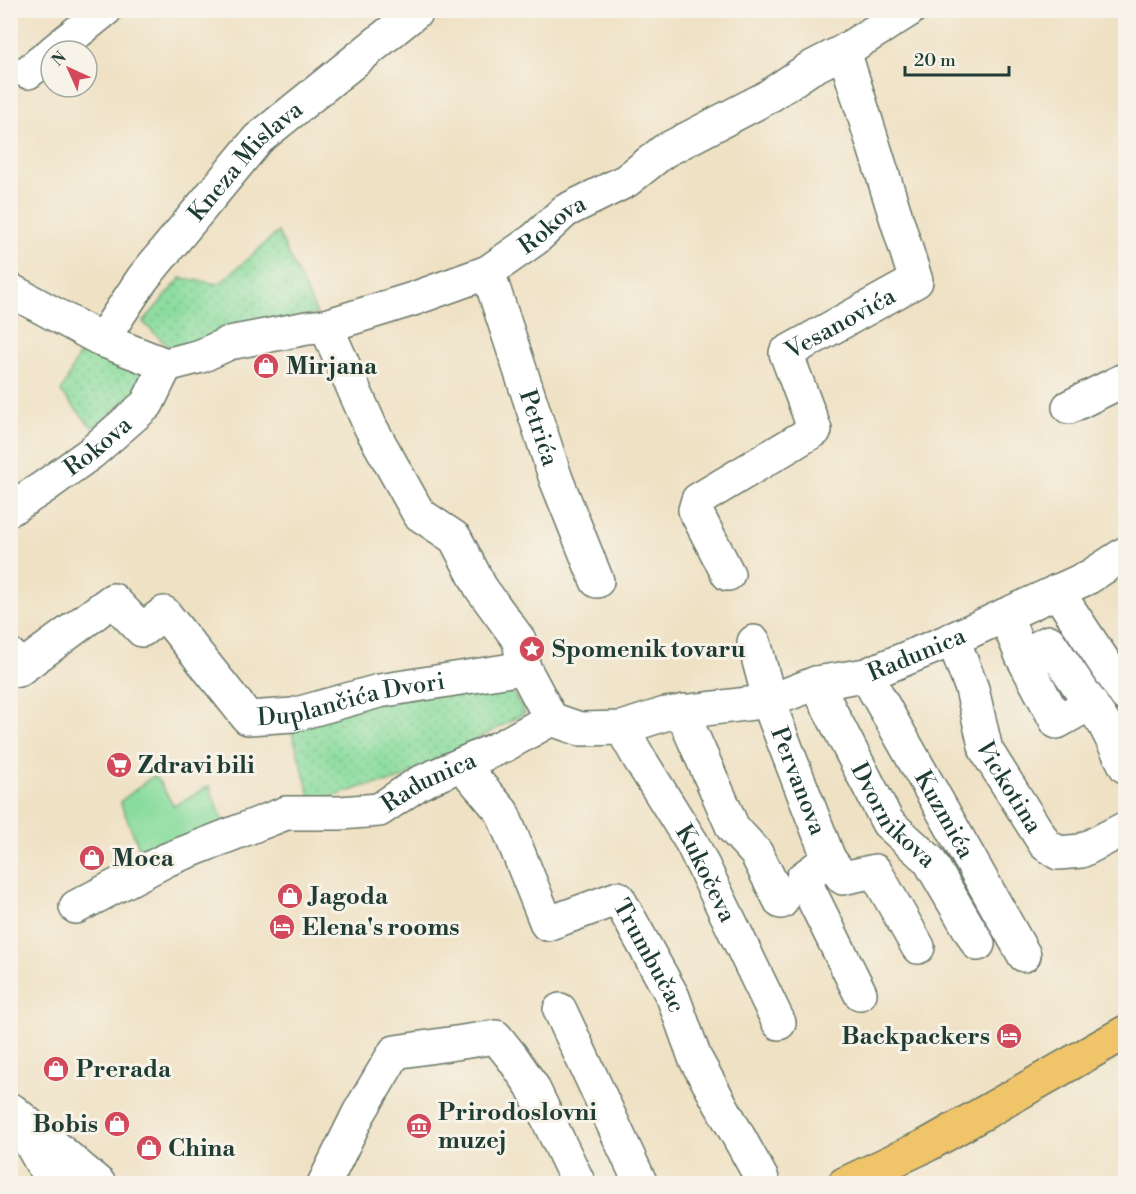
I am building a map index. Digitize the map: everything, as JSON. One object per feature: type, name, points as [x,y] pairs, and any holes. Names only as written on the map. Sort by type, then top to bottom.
[{"type":"main road","points":[[844,1184],[929,1144],[1125,1032]]},
{"type":"street","points":[[69,39],[105,10]]},
{"type":"street","name":"Kneza Mislava","points":[[102,340],[143,278],[258,139],[418,10]]},
{"type":"street","name":"Rokova","points":[[10,509],[44,488],[91,453],[147,404],[166,365],[201,356],[229,344],[326,326],[413,299],[488,272],[535,239],[565,211],[626,181],[664,151],[766,98],[809,69],[844,51],[909,10]]},
{"type":"street","name":"Vesanovića","points":[[728,574],[694,510],[698,500],[815,430],[786,353],[916,281],[844,51]]},
{"type":"street","name":"Petrića","points":[[488,272],[556,479],[597,581]]},
{"type":"street","points":[[10,290],[102,340],[166,365]]},
{"type":"street","points":[[326,326],[371,428],[419,514],[455,538],[481,588],[519,640],[524,668],[551,719]]},
{"type":"street","points":[[1069,407],[1125,379]]},
{"type":"street","name":"Radunica","points":[[76,907],[166,860],[286,813],[379,810],[419,783],[503,746],[551,719],[580,729],[622,728],[665,714],[770,700],[816,683],[866,675],[953,639],[1089,577],[1125,553]]},
{"type":"street","points":[[1057,591],[1125,695]]},
{"type":"street","name":"Duplančića Dvori","points":[[14,662],[113,600],[142,630],[164,613],[248,718],[293,715],[380,691],[524,668]]},
{"type":"street","points":[[1005,615],[1022,656],[1049,642],[1105,725],[1125,767]]},
{"type":"street","name":"Vickotina","points":[[953,639],[972,689],[986,750],[1045,844],[1058,853],[1081,851],[1125,828]]},
{"type":"street","points":[[754,642],[770,700]]},
{"type":"street","name":"Kuzmića","points":[[866,675],[1024,955]]},
{"type":"street","name":"Dvornikova","points":[[816,683],[888,823],[929,860],[978,945]]},
{"type":"street","name":"Pervanova","points":[[770,700],[774,717],[829,859],[843,878],[875,871],[918,947]]},
{"type":"street","points":[[684,711],[689,728],[733,828],[756,853],[781,902]]},
{"type":"street","name":"Kukočeva","points":[[622,728],[692,843],[779,1023]]},
{"type":"street","name":"Trumbučac","points":[[462,765],[502,812],[547,924],[618,898],[673,997],[695,1058],[762,1179]]},
{"type":"street","name":"Pervanova","points":[[829,859],[803,878],[860,993]]},
{"type":"street","points":[[560,1010],[641,1184]]},
{"type":"street","points":[[324,1184],[358,1113],[395,1052],[496,1037],[532,1086],[579,1184]]},
{"type":"street","points":[[12,1109],[41,1162],[58,1184]]},
{"type":"street","points":[[12,1109],[99,1184]]},
{"type":"green space","points":[[278,232],[317,314],[175,353],[143,322],[181,278],[219,284]]},
{"type":"green space","points":[[84,344],[148,373],[135,396],[93,428],[61,392]]},
{"type":"green space","points":[[504,679],[525,713],[395,781],[365,786],[335,796],[311,799],[291,729],[383,699]]},
{"type":"green space","points":[[153,776],[158,780],[174,806],[209,786],[225,826],[143,857],[120,802]]},
{"type":"place","name":"Mirjana","points":[[266,366]]},
{"type":"place","name":"Spomenik tovaru","points":[[532,649]]},
{"type":"place","name":"Zdravi bili","points":[[119,765]]},
{"type":"place","name":"Moca","points":[[92,858]]},
{"type":"place","name":"Jagoda","points":[[290,896]]},
{"type":"place","name":"Elena's rooms","points":[[282,927]]},
{"type":"place","name":"Backpackers","points":[[1009,1036]]},
{"type":"place","name":"Prerada","points":[[56,1069]]},
{"type":"place","name":"Bobis","points":[[117,1124]]},
{"type":"place","name":"Prirodoslovni muzej","points":[[419,1126]]},
{"type":"place","name":"China","points":[[149,1148]]}]
